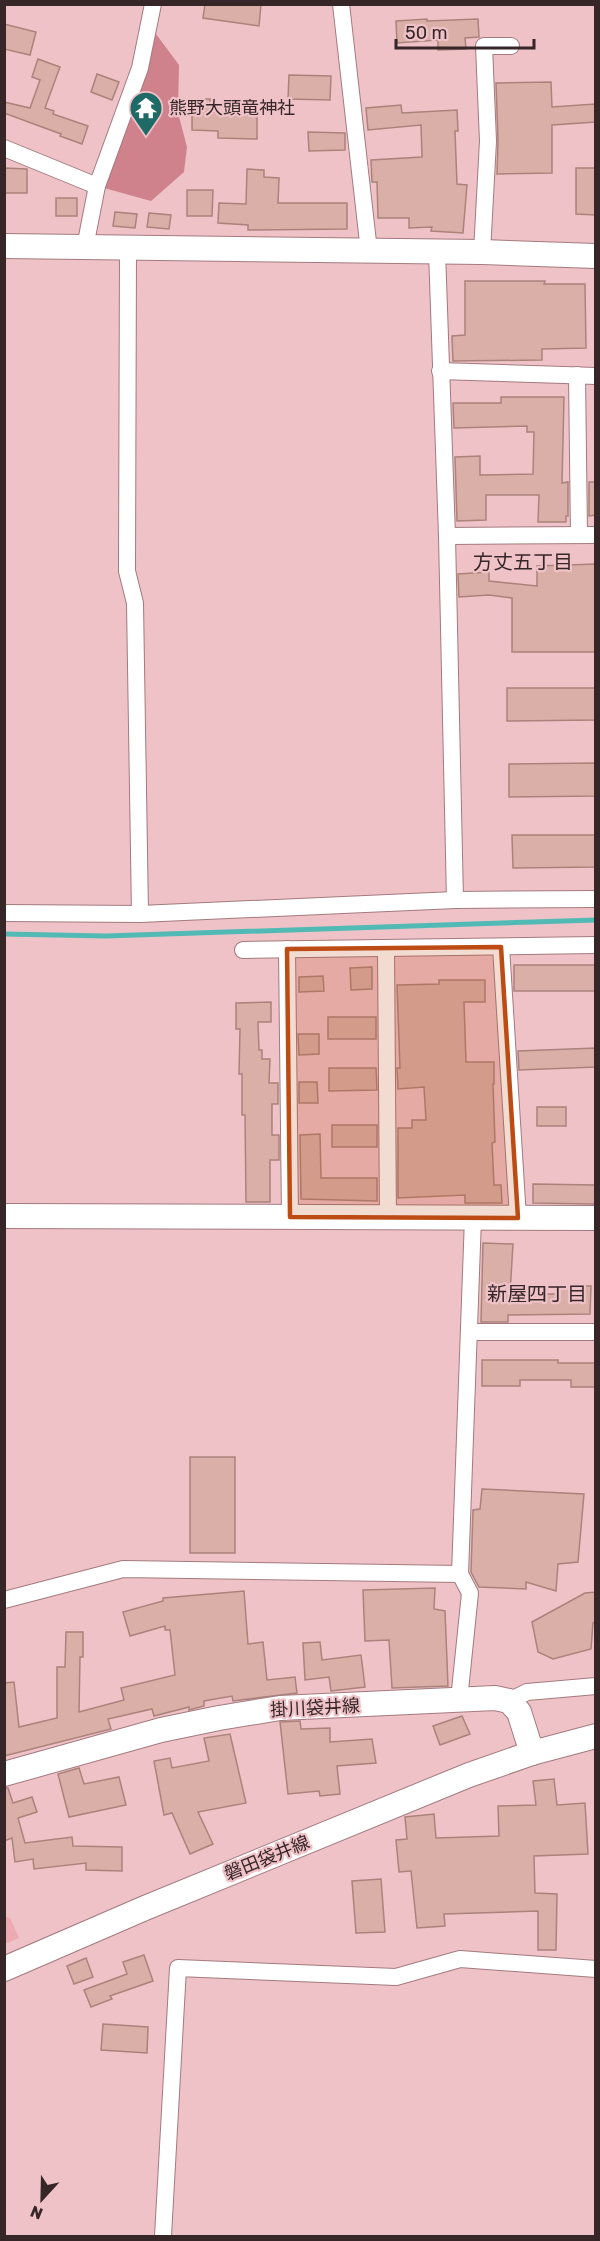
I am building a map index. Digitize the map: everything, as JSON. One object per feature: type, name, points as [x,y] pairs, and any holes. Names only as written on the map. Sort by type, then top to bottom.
[{"type":"main road","points":[[4,246],[482,252],[596,256]]},
{"type":"main road","points":[[4,1216],[596,1218]]},
{"type":"main road","name":"掛川袋井線","points":[[4,1774],[161,1730],[280,1708],[495,1698],[509,1701]]},
{"type":"main road","points":[[509,1701],[519,1712],[532,1753],[596,1736]]},
{"type":"main road","name":"磐田袋井線","points":[[4,1969],[145,1908],[458,1779],[532,1753]]},
{"type":"street","points":[[85,247],[97,186],[140,68],[153,4]]},
{"type":"street","points":[[341,4],[369,251]]},
{"type":"street","points":[[482,252],[488,141],[484,45],[511,46]]},
{"type":"street","points":[[4,148],[97,186]]},
{"type":"street","points":[[128,248],[127,571],[135,603],[140,914]]},
{"type":"street","points":[[437,252],[447,536],[455,900]]},
{"type":"street","points":[[441,371],[596,376]]},
{"type":"street","points":[[447,536],[587,535],[577,375]]},
{"type":"street","points":[[4,913],[140,914],[455,900],[596,899]]},
{"type":"street","points":[[243,950],[596,945]]},
{"type":"street","points":[[501,947],[518,1218]]},
{"type":"street","points":[[386,948],[388,1218]]},
{"type":"street","points":[[287,949],[290,1217]]},
{"type":"street","points":[[459,1700],[470,1593],[460,1574],[473,1218]]},
{"type":"street","points":[[469,1332],[596,1332]]},
{"type":"street","points":[[4,1600],[123,1569],[460,1574]]},
{"type":"street","points":[[509,1701],[527,1692],[596,1686]]},
{"type":"street","points":[[163,2236],[178,1968],[396,1977],[460,1959],[596,1969]]},
{"type":"highlighted area","points":[[501,947],[518,1218],[290,1217],[287,949]]},
{"type":"shaded area","points":[[156,34],[179,65],[178,113],[187,147],[184,172],[151,201],[97,186]]},
{"type":"shaded area","points":[[4,1916],[10,1918],[19,1938],[5,1944]]},
{"type":"building","points":[[205,4],[261,4],[259,26],[203,18]]},
{"type":"building","points":[[427,19],[427,21],[478,19],[479,37],[465,38],[466,49],[438,50],[438,40],[397,43],[396,21]]},
{"type":"building","points":[[4,24],[36,32],[30,55],[4,49]]},
{"type":"building","points":[[38,59],[60,67],[45,108],[54,111],[53,114],[88,126],[82,144],[4,113],[4,102],[30,108],[40,80],[32,77]]},
{"type":"building","points":[[97,74],[119,82],[112,100],[91,92]]},
{"type":"building","points":[[289,75],[331,76],[330,100],[288,99]]},
{"type":"building","points":[[551,82],[552,107],[595,104],[596,122],[552,125],[552,173],[497,174],[496,83]]},
{"type":"building","points":[[192,99],[210,99],[210,112],[257,113],[257,139],[218,138],[218,131],[192,130]]},
{"type":"building","points":[[401,105],[402,113],[457,110],[458,131],[455,131],[457,184],[467,185],[463,233],[431,231],[432,227],[409,228],[409,218],[378,218],[377,182],[372,182],[371,160],[422,157],[421,125],[368,130],[366,108]]},
{"type":"building","points":[[308,132],[345,133],[345,150],[309,151]]},
{"type":"building","points":[[4,168],[27,169],[27,193],[4,193]]},
{"type":"building","points":[[576,168],[596,168],[596,215],[576,214]]},
{"type":"building","points":[[247,169],[264,170],[264,177],[279,178],[278,203],[347,203],[347,229],[248,230],[248,225],[218,223],[219,203],[246,204]]},
{"type":"building","points":[[187,190],[213,190],[212,216],[187,216]]},
{"type":"building","points":[[56,198],[77,198],[77,216],[56,216]]},
{"type":"building","points":[[115,212],[137,214],[135,228],[113,226]]},
{"type":"building","points":[[149,213],[171,215],[169,229],[147,227]]},
{"type":"building","points":[[465,281],[545,281],[544,284],[585,284],[586,348],[542,349],[542,360],[453,361],[452,336],[465,335]]},
{"type":"building","points":[[501,397],[564,397],[562,483],[568,482],[566,522],[538,522],[539,495],[486,495],[486,520],[457,521],[455,457],[480,456],[480,475],[533,474],[534,432],[527,432],[527,426],[454,428],[453,403],[501,403]]},
{"type":"building","points":[[589,482],[596,482],[596,515],[589,516]]},
{"type":"building","points":[[596,564],[596,652],[512,652],[512,598],[489,595],[459,597],[458,574],[489,572],[489,581],[537,586],[537,566]]},
{"type":"building","points":[[507,688],[596,688],[596,720],[507,721]]},
{"type":"building","points":[[596,763],[596,796],[509,797],[509,764]]},
{"type":"building","points":[[512,835],[596,835],[596,867],[513,868]]},
{"type":"building","points":[[514,965],[596,965],[596,991],[514,991]]},
{"type":"building","points":[[372,967],[372,989],[351,990],[350,968]]},
{"type":"building","points":[[323,976],[324,991],[299,992],[299,977]]},
{"type":"building","points":[[439,980],[485,980],[485,1002],[464,1002],[466,1062],[494,1062],[495,1142],[492,1143],[494,1185],[501,1185],[502,1203],[465,1203],[465,1195],[398,1198],[398,1128],[412,1128],[412,1120],[426,1120],[424,1087],[398,1089],[397,1068],[400,1068],[397,985],[439,984]]},
{"type":"building","points":[[271,1002],[271,1022],[258,1022],[259,1050],[262,1050],[262,1059],[270,1059],[269,1083],[278,1083],[278,1104],[272,1104],[272,1135],[279,1135],[279,1160],[270,1160],[270,1202],[246,1202],[245,1115],[242,1115],[242,1074],[239,1074],[240,1029],[236,1029],[236,1003]]},
{"type":"building","points":[[328,1017],[376,1017],[376,1039],[328,1039]]},
{"type":"building","points":[[298,1034],[319,1034],[319,1054],[299,1055]]},
{"type":"building","points":[[596,1048],[596,1067],[519,1070],[518,1051]]},
{"type":"building","points":[[329,1068],[376,1068],[377,1090],[329,1091]]},
{"type":"building","points":[[299,1082],[317,1082],[318,1103],[299,1103]]},
{"type":"building","points":[[537,1107],[566,1107],[566,1126],[537,1126]]},
{"type":"building","points":[[332,1125],[377,1125],[377,1147],[332,1147]]},
{"type":"building","points":[[320,1134],[321,1178],[377,1178],[377,1201],[301,1199],[300,1135]]},
{"type":"building","points":[[533,1184],[596,1185],[596,1204],[533,1203]]},
{"type":"building","points":[[483,1243],[513,1244],[510,1294],[559,1294],[558,1286],[591,1286],[590,1314],[508,1315],[508,1322],[481,1322]]},
{"type":"building","points":[[482,1360],[558,1360],[558,1363],[596,1363],[596,1387],[571,1387],[571,1380],[520,1380],[520,1386],[482,1386]]},
{"type":"building","points":[[190,1457],[235,1457],[235,1553],[190,1553]]},
{"type":"building","points":[[482,1489],[584,1494],[578,1562],[558,1564],[556,1591],[526,1582],[526,1589],[479,1587],[471,1572],[473,1510],[480,1509]]},
{"type":"building","points":[[435,1588],[434,1609],[445,1611],[448,1686],[392,1688],[389,1640],[365,1641],[363,1590]]},
{"type":"building","points":[[244,1591],[248,1644],[263,1642],[267,1680],[295,1677],[297,1693],[233,1701],[232,1696],[204,1701],[204,1706],[189,1710],[189,1707],[154,1716],[152,1709],[108,1719],[111,1729],[4,1756],[4,1683],[14,1682],[19,1727],[57,1718],[57,1667],[65,1667],[66,1632],[83,1632],[79,1712],[124,1700],[121,1688],[175,1675],[170,1630],[165,1630],[165,1626],[130,1636],[123,1612],[163,1601],[163,1598]]},
{"type":"building","points":[[596,1592],[596,1621],[593,1623],[591,1649],[553,1659],[538,1652],[532,1622],[585,1593]]},
{"type":"building","points":[[320,1642],[322,1660],[361,1655],[365,1687],[331,1691],[329,1677],[305,1680],[303,1643]]},
{"type":"building","points":[[462,1716],[470,1734],[440,1745],[433,1726]]},
{"type":"building","points":[[300,1721],[301,1729],[330,1728],[330,1742],[372,1739],[376,1763],[337,1766],[340,1794],[320,1796],[319,1791],[288,1794],[280,1722]]},
{"type":"building","points":[[230,1734],[246,1803],[198,1812],[213,1844],[190,1854],[172,1813],[164,1815],[154,1761],[170,1758],[172,1768],[209,1761],[204,1738]]},
{"type":"building","points":[[79,1768],[84,1784],[119,1777],[126,1805],[69,1817],[58,1774]]},
{"type":"building","points":[[554,1779],[557,1805],[585,1803],[588,1854],[534,1856],[535,1893],[557,1894],[556,1950],[538,1950],[538,1911],[444,1914],[445,1926],[417,1928],[411,1871],[399,1872],[396,1840],[407,1839],[405,1817],[434,1814],[436,1838],[499,1836],[498,1806],[536,1805],[533,1781]]},
{"type":"building","points":[[4,1788],[8,1788],[13,1803],[32,1797],[37,1812],[18,1818],[25,1843],[72,1837],[73,1846],[122,1847],[122,1871],[86,1870],[86,1863],[34,1869],[33,1859],[15,1862],[12,1838],[4,1841]]},
{"type":"building","points":[[381,1879],[385,1932],[356,1933],[352,1881]]},
{"type":"building","points":[[144,1955],[153,1981],[110,1996],[112,1999],[91,2007],[84,1990],[127,1974],[123,1962]]},
{"type":"building","points":[[86,1958],[93,1977],[74,1984],[67,1966]]},
{"type":"building","points":[[103,2024],[148,2027],[147,2053],[101,2050]]},
{"type":"waterway","points":[[4,934],[106,936],[596,920]]},
{"type":"place","name":"熊野大頭竜神社","points":[[146,137]]},
{"type":"district","name":"方丈五丁目","points":[[523,562]]},
{"type":"district","name":"新屋四丁目","points":[[537,1294]]}]
